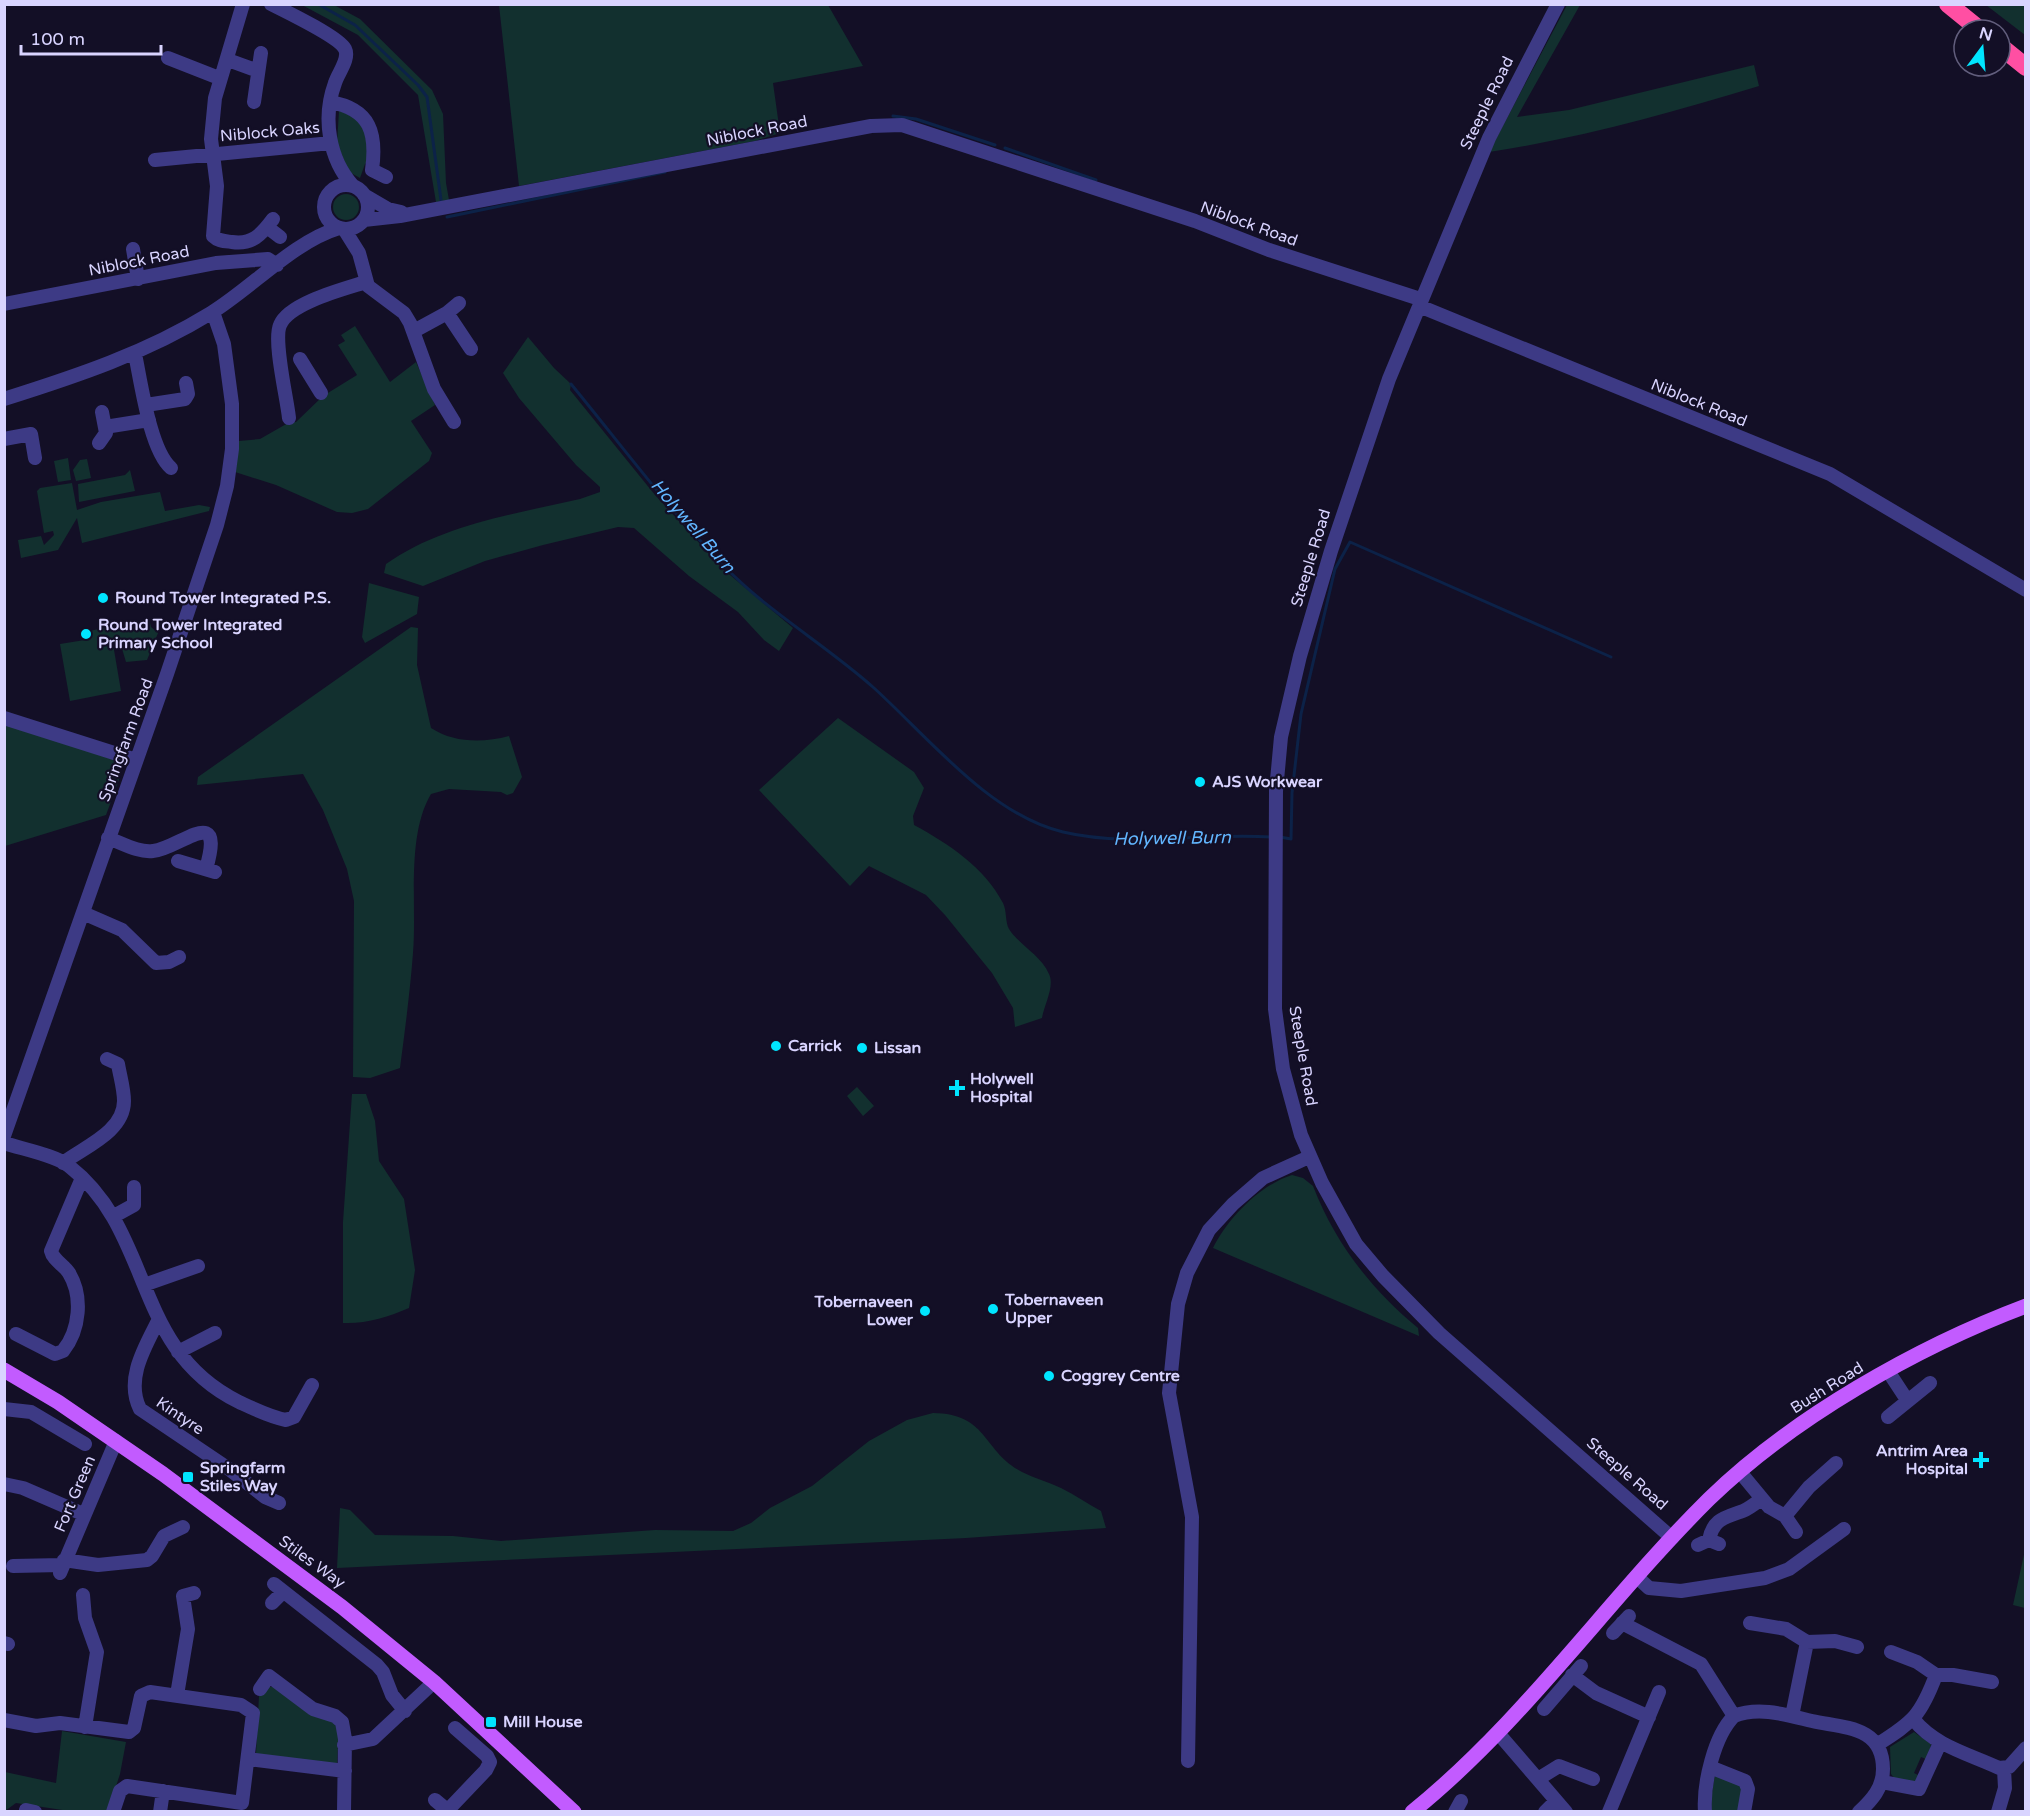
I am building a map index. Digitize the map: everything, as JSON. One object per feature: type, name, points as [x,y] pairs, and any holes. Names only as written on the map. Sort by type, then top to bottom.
[{"type":"highway","points":[[1948,4],[1965,18]]},
{"type":"highway","points":[[2012,56],[2025,67]]},
{"type":"main road","name":"Bush Road","points":[[1672,1538],[1740,1472],[1801,1425],[1888,1371],[1939,1344],[2025,1306]]},
{"type":"main road","name":"Stiles Way","points":[[4,1370],[116,1441],[342,1607],[434,1682],[574,1812]]},
{"type":"main road","points":[[1412,1812],[1444,1786],[1498,1733],[1672,1538]]},
{"type":"street","name":"Niblock Oaks","points":[[243,4],[228,60],[219,78],[211,126],[217,186],[213,236],[224,241],[248,243],[270,223],[280,237]]},
{"type":"street","name":"Niblock Oaks","points":[[271,4],[319,30],[345,49],[346,56],[330,102],[331,143],[334,158],[326,201],[312,237]]},
{"type":"street","name":"Steeple Road","points":[[1558,4],[1489,138],[1420,303],[1368,440],[1331,551],[1300,656],[1281,737],[1275,835],[1277,1029],[1295,1116],[1309,1157],[1356,1244],[1416,1312],[1672,1538]]},
{"type":"street","name":"Niblock Oaks","points":[[254,102],[261,53]]},
{"type":"street","points":[[168,58],[219,78]]},
{"type":"street","points":[[228,60],[258,71]]},
{"type":"street","name":"Niblock Oaks","points":[[330,102],[352,108],[365,120],[374,139],[372,170],[386,177]]},
{"type":"street","name":"Niblock Road","points":[[363,221],[871,126],[902,125],[1195,221],[1269,250],[1417,298],[1424,308],[1830,474],[2025,590]]},
{"type":"street","name":"Niblock Oaks","points":[[155,159],[331,143]]},
{"type":"street","name":"Niblock Oaks","points":[[334,158],[358,190]]},
{"type":"street","points":[[358,253],[363,221],[368,208],[358,190],[339,186],[326,201],[328,220],[342,229],[358,253],[366,282],[372,290],[404,313],[414,331],[423,361],[453,414]]},
{"type":"street","name":"Niblock Road","points":[[358,190],[388,209],[408,214]]},
{"type":"street","points":[[4,399],[76,377],[135,354],[213,312],[278,266],[312,237],[355,227],[363,221]]},
{"type":"street","points":[[133,249],[138,279]]},
{"type":"street","name":"Niblock Road","points":[[4,304],[249,259],[268,259],[278,266]]},
{"type":"street","points":[[290,418],[278,339],[283,320],[311,301],[366,282]]},
{"type":"street","points":[[414,331],[447,313],[459,303]]},
{"type":"street","name":"Springfarm Road","points":[[4,1136],[217,525],[227,486],[232,449],[232,404],[224,344],[213,312]]},
{"type":"street","points":[[447,313],[471,349]]},
{"type":"street","points":[[135,354],[149,420],[161,456],[171,468]]},
{"type":"street","points":[[300,359],[321,393]]},
{"type":"street","points":[[285,386],[311,377]]},
{"type":"street","points":[[146,405],[185,399],[188,394],[186,383]]},
{"type":"street","points":[[99,443],[106,433],[102,412]]},
{"type":"street","points":[[105,427],[149,420]]},
{"type":"street","points":[[4,439],[31,434],[34,458]]},
{"type":"street","points":[[4,718],[136,760]]},
{"type":"street","points":[[108,838],[150,852],[164,848],[192,834],[201,833],[212,843],[210,871],[178,861]]},
{"type":"street","points":[[83,913],[122,930],[156,963],[169,962],[179,957]]},
{"type":"street","points":[[63,1163],[107,1133],[116,1125],[122,1114],[124,1097],[118,1064],[107,1059]]},
{"type":"street","points":[[4,1143],[63,1163],[82,1178],[114,1216],[158,1321],[178,1352],[198,1375],[224,1394],[282,1420],[296,1423],[300,1395],[312,1385]]},
{"type":"street","points":[[1188,1761],[1192,1517],[1169,1393],[1178,1304],[1187,1273],[1209,1230],[1233,1204],[1263,1178],[1309,1157]]},
{"type":"street","points":[[16,1334],[55,1354],[63,1351],[70,1340],[78,1316],[73,1280],[51,1251],[82,1178]]},
{"type":"street","points":[[114,1216],[135,1205],[134,1187]]},
{"type":"street","points":[[144,1285],[175,1267],[198,1266]]},
{"type":"street","name":"Kintyre","points":[[158,1321],[137,1367],[135,1388],[140,1409],[265,1497],[279,1503]]},
{"type":"street","points":[[178,1352],[208,1341]]},
{"type":"street","points":[[1888,1371],[1907,1400]]},
{"type":"street","points":[[1888,1416],[1930,1383]]},
{"type":"street","points":[[4,1409],[30,1412],[86,1444]]},
{"type":"street","name":"Fort Green","points":[[62,1566],[116,1441]]},
{"type":"street","points":[[1785,1516],[1809,1487],[1836,1463]]},
{"type":"street","points":[[1740,1472],[1769,1507],[1785,1516],[1796,1532]]},
{"type":"street","points":[[4,1484],[23,1488],[83,1514]]},
{"type":"street","points":[[1709,1543],[1714,1525],[1722,1517],[1743,1512],[1762,1499]]},
{"type":"street","points":[[13,1566],[98,1565],[147,1560],[153,1556],[164,1536],[187,1525]]},
{"type":"street","points":[[1637,1577],[1649,1588],[1681,1591],[1765,1578],[1788,1569],[1844,1529]]},
{"type":"street","points":[[272,1604],[278,1588],[377,1665],[383,1672],[389,1690],[405,1711]]},
{"type":"street","points":[[82,1591],[85,1617],[97,1652],[85,1727]]},
{"type":"street","points":[[177,1695],[188,1629],[183,1596],[194,1593]]},
{"type":"street","points":[[1750,1623],[1786,1629],[1808,1642],[1834,1641],[1857,1647]]},
{"type":"street","points":[[1621,1624],[1701,1664],[1734,1716]]},
{"type":"street","points":[[1792,1716],[1808,1642]]},
{"type":"street","points":[[1890,1652],[1917,1662],[1936,1676],[1953,1675],[1992,1682]]},
{"type":"street","points":[[1544,1709],[1577,1670],[1589,1690],[1649,1717]]},
{"type":"street","points":[[260,1689],[269,1676],[313,1710],[337,1716],[343,1725],[344,1812]]},
{"type":"street","points":[[1878,1744],[1914,1720],[1922,1709],[1936,1676]]},
{"type":"street","points":[[344,1745],[369,1742],[434,1682]]},
{"type":"street","points":[[1610,1812],[1659,1692]]},
{"type":"street","points":[[4,1720],[36,1726],[54,1723],[129,1732],[134,1728],[140,1699],[144,1693],[177,1695],[241,1705],[251,1710],[254,1718],[242,1807],[163,1791],[124,1786],[113,1812]]},
{"type":"street","points":[[1705,1812],[1704,1788],[1722,1735],[1734,1716],[1755,1711],[1792,1716],[1860,1732],[1878,1744],[1883,1762],[1882,1782],[1875,1796],[1859,1812]]},
{"type":"street","points":[[1914,1720],[1940,1743],[2004,1769]]},
{"type":"street","points":[[435,1800],[447,1811],[486,1770],[490,1762],[487,1756],[455,1728]]},
{"type":"street","points":[[1498,1733],[1566,1812]]},
{"type":"street","points":[[1882,1782],[1919,1789],[1940,1743]]},
{"type":"street","points":[[1998,1812],[2005,1788],[2004,1769],[2025,1748]]},
{"type":"street","points":[[248,1759],[345,1771]]},
{"type":"street","points":[[1538,1779],[1559,1766],[1593,1779]]},
{"type":"street","points":[[1710,1767],[1745,1781],[1748,1789],[1744,1812]]},
{"type":"street","points":[[160,1812],[163,1791]]},
{"type":"street","points":[[1545,1812],[1556,1801]]},
{"type":"green space","points":[[302,5],[334,5],[360,19],[432,90],[443,114],[446,183],[449,200],[436,202],[418,95],[358,35]]},
{"type":"green space","points":[[499,5],[828,5],[863,66],[773,83],[780,133],[755,141],[519,186]]},
{"type":"green space","points":[[1567,5],[1580,5],[1517,117],[1569,110],[1754,65],[1759,86],[1625,124],[1557,140],[1489,152]]},
{"type":"green space","points":[[1986,5],[2025,5],[2025,35],[2012,25],[2012,18],[2003,18]]},
{"type":"green space","points":[[339,111],[355,118],[364,129],[370,160],[365,164],[360,178],[349,172],[337,143]]},
{"type":"green space","points":[[346,194],[355,198],[359,207],[355,216],[346,220],[337,216],[333,207],[337,198]]},
{"type":"green space","points":[[355,326],[390,382],[416,362],[435,405],[411,421],[432,453],[429,461],[368,509],[352,513],[337,512],[276,485],[235,472],[239,441],[260,439],[288,423],[296,422],[323,396],[357,375],[338,345],[345,341],[341,335]]},
{"type":"green space","points":[[528,337],[571,384],[570,390],[655,495],[724,570],[793,628],[779,651],[764,640],[738,612],[689,576],[634,528],[618,527],[543,545],[485,561],[423,586],[384,573],[386,564],[407,551],[454,530],[600,492],[600,487],[576,465],[519,398],[503,373]]},
{"type":"green space","points":[[68,458],[71,480],[58,482],[54,461]]},
{"type":"green space","points":[[87,459],[91,478],[76,481],[73,470],[80,460]]},
{"type":"green space","points":[[130,470],[135,491],[79,502],[78,484],[125,475]]},
{"type":"green space","points":[[72,483],[77,510],[101,502],[160,492],[165,511],[199,505],[210,507],[209,511],[82,543],[77,518],[58,550],[21,558],[18,540],[41,536],[44,545],[54,535],[53,531],[44,533],[37,491],[40,488]]},
{"type":"green space","points":[[369,583],[419,597],[417,614],[365,643],[362,637]]},
{"type":"green space","points":[[149,619],[151,627],[158,633],[147,660],[126,662],[120,642],[113,644],[121,691],[70,701],[60,644],[91,639],[89,631]]},
{"type":"green space","points":[[411,627],[418,628],[417,665],[431,728],[459,739],[489,740],[509,736],[522,777],[513,793],[507,795],[501,792],[449,789],[431,794],[423,811],[415,850],[413,953],[400,1068],[370,1078],[353,1077],[354,901],[347,869],[323,810],[303,774],[197,785],[198,777]]},
{"type":"green space","points":[[838,718],[914,772],[924,788],[913,816],[914,825],[965,858],[995,890],[1003,903],[1009,929],[1041,961],[1051,979],[1042,1018],[1015,1027],[1013,1008],[992,973],[926,895],[869,866],[850,886],[759,790]]},
{"type":"green space","points":[[4,724],[121,762],[120,777],[106,815],[5,846]]},
{"type":"green space","points":[[857,1087],[874,1106],[863,1116],[847,1096]]},
{"type":"green space","points":[[352,1094],[366,1094],[375,1121],[379,1161],[404,1199],[415,1270],[409,1308],[377,1319],[343,1323],[343,1222]]},
{"type":"green space","points":[[1292,1175],[1303,1178],[1313,1186],[1343,1246],[1370,1281],[1418,1328],[1419,1336],[1213,1248],[1227,1225],[1246,1204],[1268,1186]]},
{"type":"green space","points":[[933,1413],[951,1415],[965,1420],[984,1435],[999,1454],[1022,1472],[1061,1488],[1101,1511],[1106,1528],[966,1538],[337,1568],[340,1508],[350,1510],[375,1535],[453,1536],[501,1541],[655,1530],[733,1531],[751,1523],[770,1508],[812,1486],[869,1441],[907,1420]]},
{"type":"green space","points":[[2025,1550],[2025,1608],[2013,1605]]},
{"type":"green space","points":[[269,1687],[277,1687],[336,1720],[339,1726],[337,1765],[261,1757],[256,1753],[259,1696]]},
{"type":"green space","points":[[62,1731],[126,1742],[120,1774],[108,1811],[69,1811],[16,1803],[5,1811],[5,1772],[56,1783]]},
{"type":"green space","points":[[1914,1732],[1931,1744],[1928,1760],[1921,1757],[1914,1773],[1920,1776],[1915,1783],[1895,1779],[1891,1774],[1890,1747]]},
{"type":"green space","points":[[1715,1774],[1742,1784],[1739,1811],[1709,1811]]},
{"type":"waterway","name":"Holywell Burn","points":[[318,4],[355,25],[418,85],[427,97],[441,200]]},
{"type":"waterway","points":[[893,116],[916,119],[995,145]]},
{"type":"waterway","points":[[1005,148],[1096,180]]},
{"type":"waterway","points":[[447,217],[665,172]]},
{"type":"waterway","name":"Holywell Burn","points":[[571,384],[666,501],[726,568],[761,600],[874,688],[961,772],[1010,809],[1036,823],[1063,832],[1089,837],[1114,839],[1271,837]]},
{"type":"waterway","name":"Holywell Burn","points":[[1280,837],[1291,839],[1292,793],[1301,714],[1335,569],[1350,542],[1611,657]]},
{"type":"place","name":"Round Tower Integrated P.S.","points":[[103,598]]},
{"type":"place","name":"Round Tower Integrated Primary School","points":[[86,634]]},
{"type":"place","name":"AJS Workwear","points":[[1200,782]]},
{"type":"place","name":"Carrick","points":[[776,1046]]},
{"type":"place","name":"Lissan","points":[[862,1048]]},
{"type":"place","name":"Holywell Hospital","points":[[957,1088]]},
{"type":"place","name":"Tobernaveen Upper","points":[[993,1309]]},
{"type":"place","name":"Tobernaveen Lower","points":[[925,1311]]},
{"type":"place","name":"Coggrey Centre","points":[[1049,1376]]},
{"type":"place","name":"Antrim Area Hospital","points":[[1981,1460]]},
{"type":"place","name":"Springfarm Stiles Way","points":[[188,1477]]},
{"type":"place","name":"Mill House","points":[[491,1722]]}]
